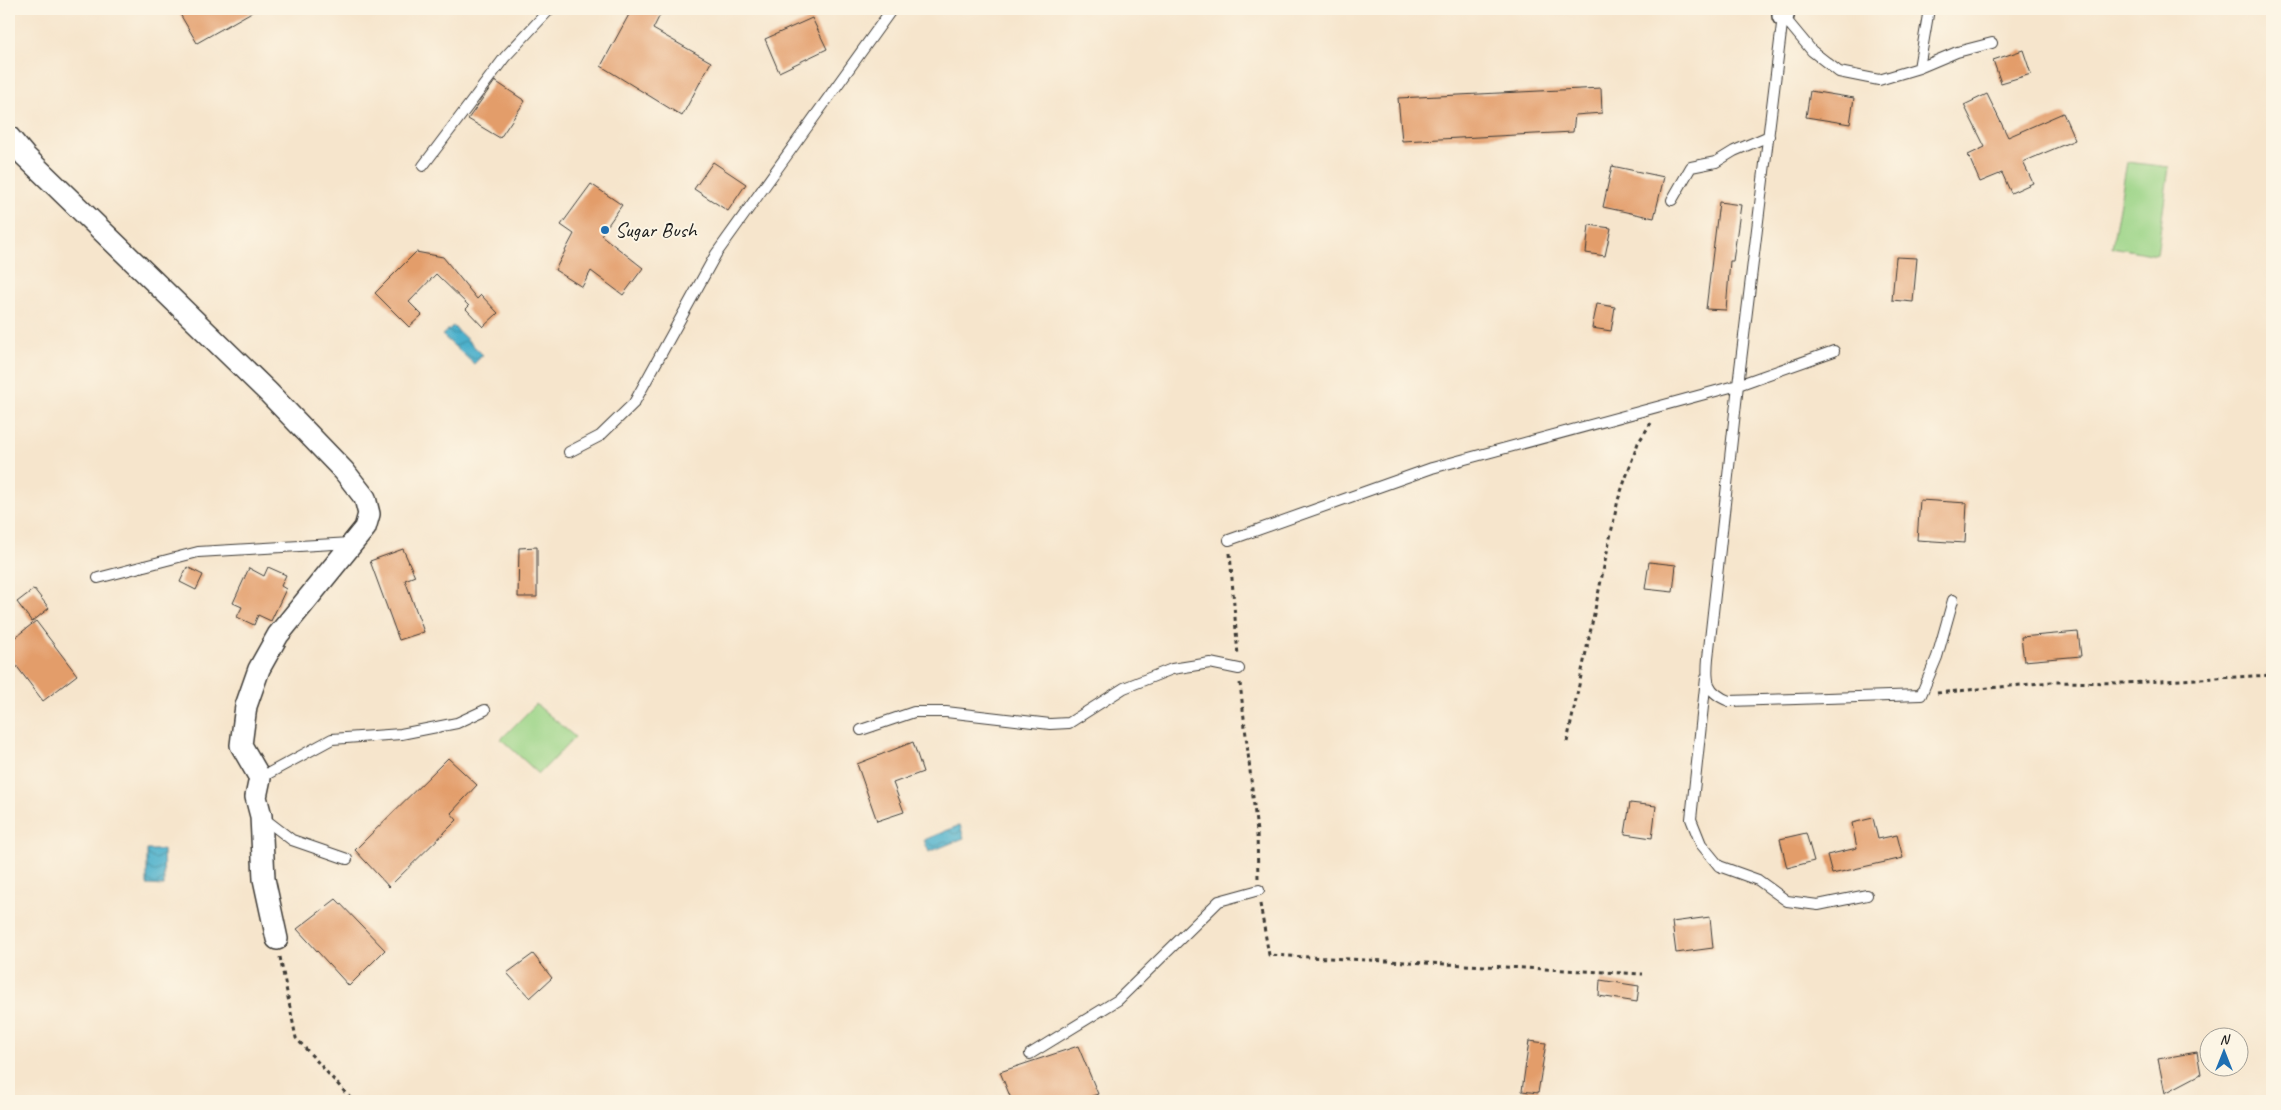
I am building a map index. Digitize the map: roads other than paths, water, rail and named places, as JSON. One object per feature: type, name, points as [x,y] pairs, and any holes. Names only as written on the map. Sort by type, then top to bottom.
[{"type":"street","points":[[9,137],[25,156],[268,392],[356,484],[365,498],[369,514],[365,528],[278,635],[259,669],[246,706],[241,745],[260,778],[256,797],[261,816],[264,879],[277,939]]},
{"type":"lane","points":[[423,166],[505,57],[550,9]]},
{"type":"lane","points":[[569,452],[600,436],[634,403],[716,254],[892,9]]},
{"type":"lane","points":[[1919,68],[1929,9]]},
{"type":"lane","points":[[1784,12],[1812,51],[1839,72],[1879,80],[1919,68],[1958,52],[1992,43]]},
{"type":"lane","points":[[1784,12],[1738,385],[1691,819],[1701,844],[1719,866],[1758,880],[1787,901],[1818,905],[1867,895]]},
{"type":"lane","points":[[1672,200],[1692,166],[1716,162],[1734,150],[1768,136]]},
{"type":"lane","points":[[1229,540],[1432,468],[1738,385],[1834,351]]},
{"type":"lane","points":[[98,578],[198,552],[352,543]]},
{"type":"lane","points":[[1707,672],[1709,686],[1716,696],[1729,701],[1921,695],[1937,657],[1953,600]]},
{"type":"lane","points":[[861,730],[914,712],[946,712],[1050,724],[1069,723],[1124,688],[1172,670],[1210,663],[1239,669]]},
{"type":"lane","points":[[260,778],[332,739],[401,734],[457,723],[484,710]]},
{"type":"lane","points":[[261,816],[292,840],[347,859]]},
{"type":"lane","points":[[1030,1054],[1118,1000],[1219,900],[1259,890]]},
{"type":"water","points":[[453,326],[483,355],[474,364],[442,335]]},
{"type":"water","points":[[960,825],[964,838],[929,852],[924,840]]},
{"type":"water","points":[[147,850],[163,850],[164,886],[147,885]]},
{"type":"place","name":"Sugar Bush","points":[[605,230]]}]
